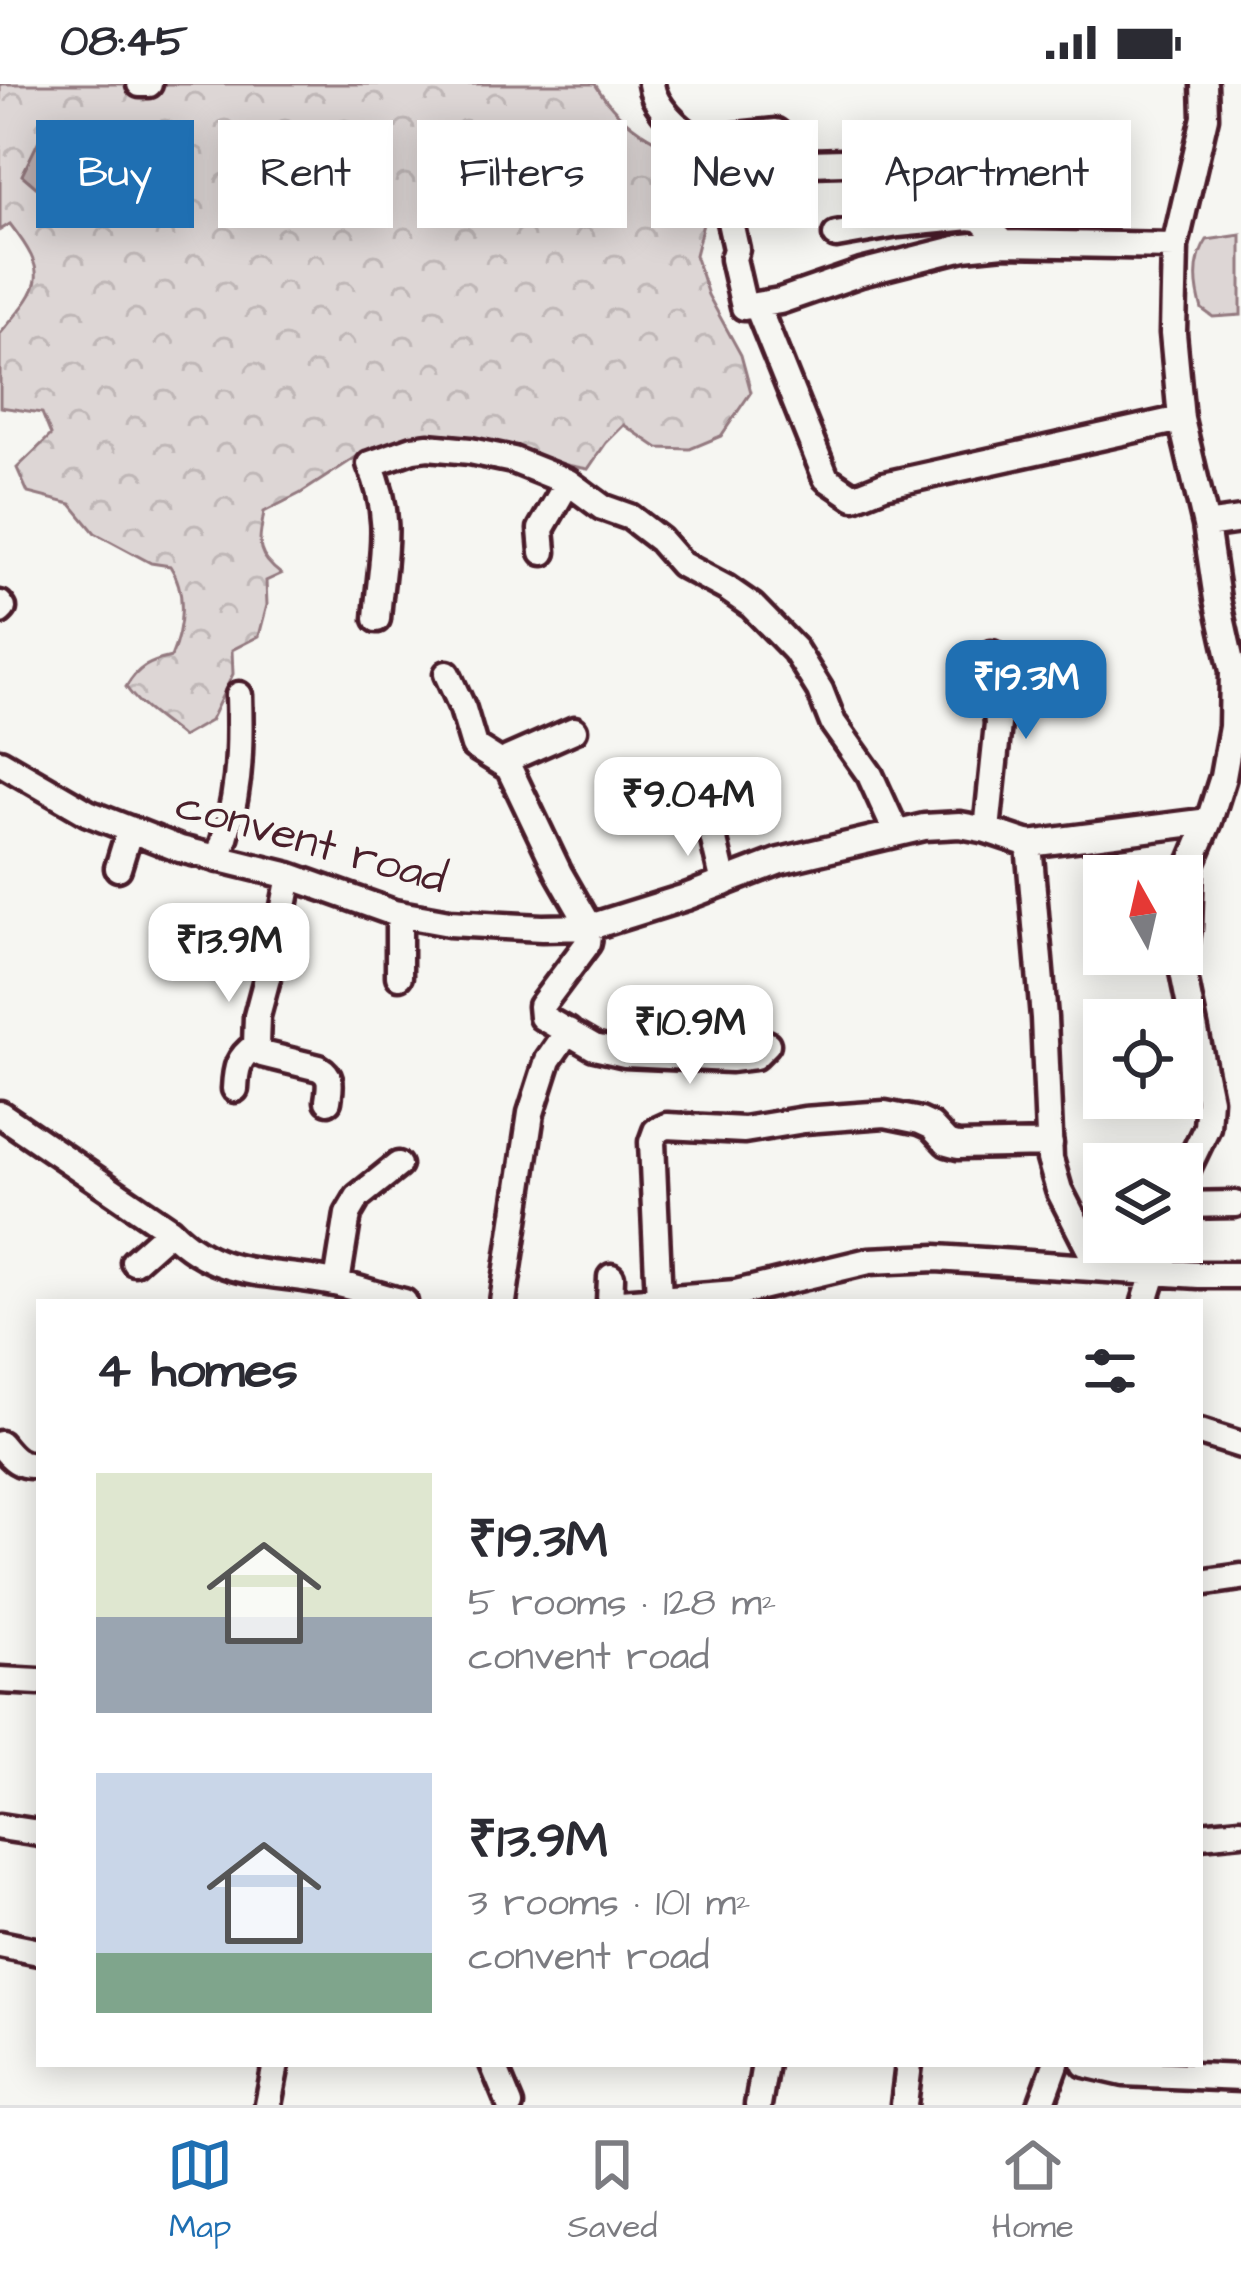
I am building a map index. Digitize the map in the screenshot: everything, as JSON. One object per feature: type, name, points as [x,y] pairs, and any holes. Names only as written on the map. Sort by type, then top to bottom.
[{"type":"street","points":[[140,84],[149,84]]},
{"type":"street","points":[[651,84],[652,94],[672,120]]},
{"type":"street","points":[[1200,1143],[1208,1127],[1209,1099],[1182,967],[1190,866],[1237,728],[1233,670],[1181,419],[1173,333],[1175,246],[1205,117],[1204,84]]},
{"type":"street","points":[[836,235],[970,218],[980,219],[1004,243]]},
{"type":"street","points":[[731,228],[744,307],[964,248],[1004,243],[1175,246]]},
{"type":"street","points":[[758,306],[826,478],[854,497],[884,485],[1181,419]]},
{"type":"street","points":[[377,619],[387,530],[381,490],[370,464],[428,447],[513,460],[568,482],[602,507],[630,517],[681,564],[726,588],[772,624],[820,691],[833,722],[870,775],[896,832]]},
{"type":"street","points":[[543,552],[541,529],[568,482]]},
{"type":"street","points":[[1206,525],[1241,520]]},
{"type":"street","points":[[987,830],[998,724],[992,654]]},
{"type":"street","points":[[447,674],[464,709],[474,746],[509,768]]},
{"type":"street","points":[[218,859],[233,818],[241,747],[239,695]]},
{"type":"street","points":[[574,730],[508,759],[542,839],[590,927],[588,943],[541,1006],[544,1019],[594,1046],[626,1054],[731,1059],[755,1055],[767,1044]]},
{"type":"street","name":"convent road","points":[[3,772],[88,813],[180,849],[290,876],[400,914],[449,923],[590,927],[780,861],[896,832],[960,826],[1029,844]]},
{"type":"street","points":[[1099,1268],[1059,1190],[1050,1159],[1029,844],[1209,821]]},
{"type":"street","points":[[710,823],[724,883]]},
{"type":"street","points":[[118,868],[130,830]]},
{"type":"street","points":[[290,876],[257,1016],[256,1045],[262,1054],[327,1072],[331,1080],[328,1101]]},
{"type":"street","points":[[398,976],[400,914]]},
{"type":"street","points":[[503,1299],[531,1113],[548,1060],[568,1031]]},
{"type":"street","points":[[235,1089],[236,1065],[256,1045]]},
{"type":"street","points":[[0,1114],[210,1262],[337,1283],[393,1299]]},
{"type":"street","points":[[1050,1144],[958,1146],[920,1120],[885,1114],[744,1130],[667,1126],[656,1131],[652,1142],[659,1299],[736,1293],[869,1261],[936,1258],[1241,1275]]},
{"type":"street","points":[[337,1283],[348,1214],[358,1197],[398,1165]]},
{"type":"street","points":[[1203,1205],[1235,1204]]},
{"type":"street","points":[[134,1262],[170,1230]]},
{"type":"street","points":[[1146,1299],[1157,1263]]},
{"type":"street","points":[[1203,1433],[1241,1445]]},
{"type":"street","points":[[0,1444],[12,1460],[36,1465]]},
{"type":"street","points":[[1203,1583],[1241,1577]]},
{"type":"street","points":[[0,1679],[36,1682]]},
{"type":"street","points":[[0,1827],[36,1833]]},
{"type":"street","points":[[1203,1835],[1241,1831]]},
{"type":"street","points":[[0,1944],[36,1951]]},
{"type":"street","points":[[268,2105],[275,2067]]},
{"type":"street","points":[[494,2067],[510,2105]]},
{"type":"street","points":[[758,2105],[764,2067]]},
{"type":"street","points":[[904,2105],[909,2067]]},
{"type":"street","points":[[1041,2105],[1055,2067]]},
{"type":"street","points":[[1098,2067],[1124,2073],[1241,2078]]},
{"type":"green space","points":[[0,84],[595,84],[625,120],[417,120],[417,228],[627,228],[627,121],[651,137],[651,228],[702,228],[695,255],[708,295],[741,355],[751,392],[721,436],[690,449],[658,448],[624,425],[588,469],[545,461],[489,441],[417,437],[370,448],[264,512],[260,547],[281,574],[266,581],[267,605],[259,636],[232,650],[233,674],[210,721],[182,737],[126,687],[145,666],[171,657],[175,646],[181,598],[170,566],[151,563],[95,533],[71,504],[28,493],[17,468],[51,435],[42,413],[0,407],[0,334],[32,292],[36,270],[10,224],[0,230]]},
{"type":"green space","points":[[1241,235],[1241,315],[1213,317],[1202,309],[1199,256],[1207,240]]},
{"type":"water","points":[[36,146],[36,187],[22,175]]}]
